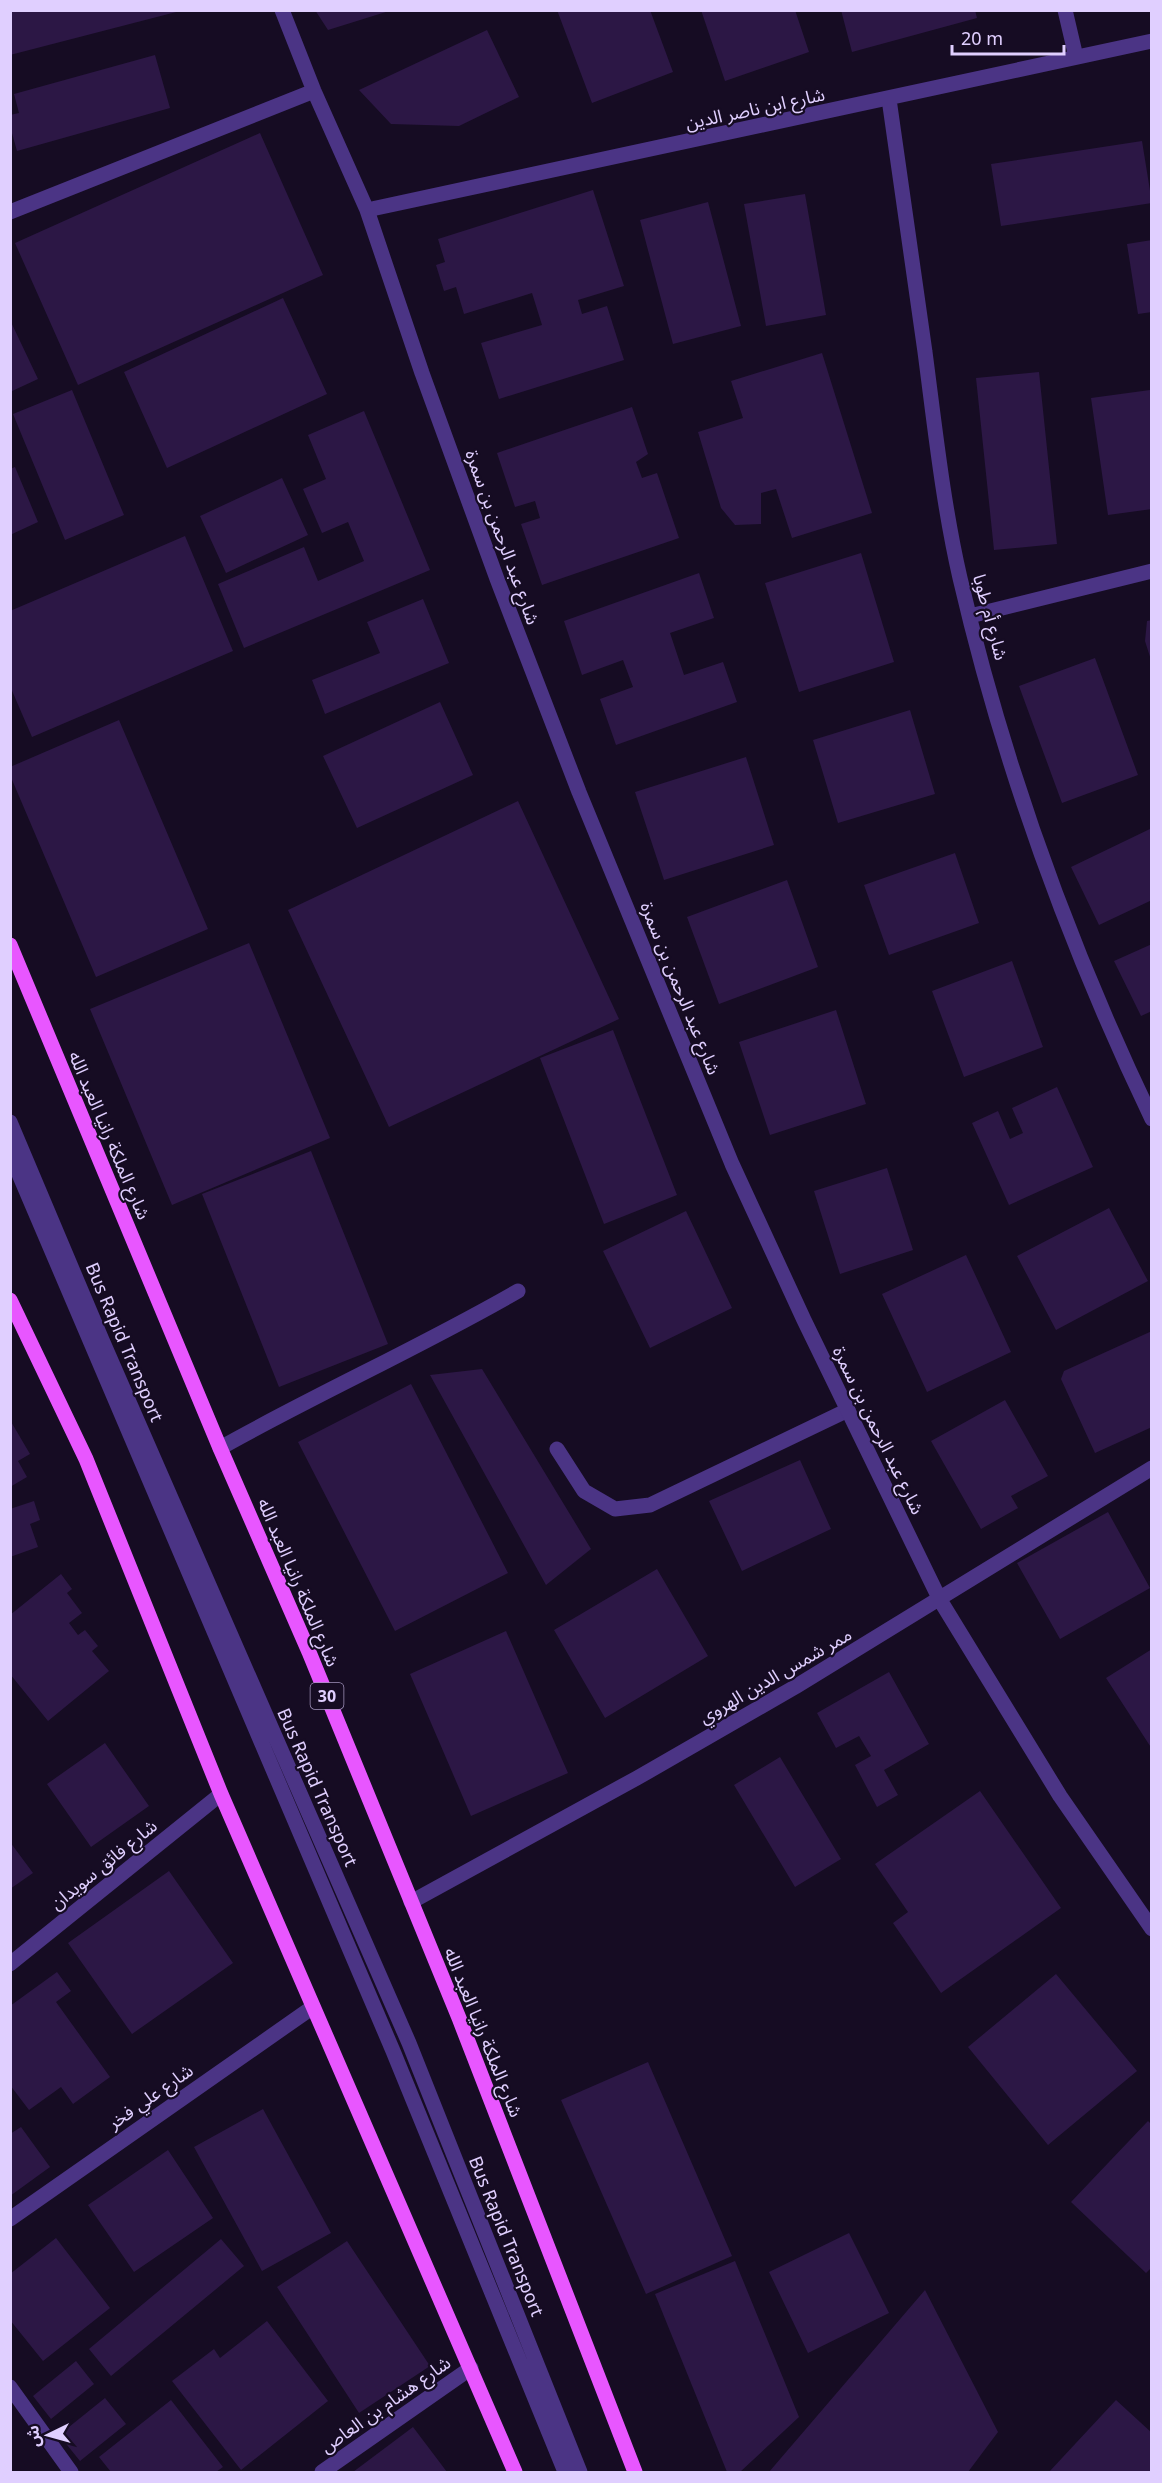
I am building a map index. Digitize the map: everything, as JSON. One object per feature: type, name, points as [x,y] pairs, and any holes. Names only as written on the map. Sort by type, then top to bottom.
[{"type":"main road","name":"شارع الملكة رانيا العبد الله","points":[[10,945],[220,1448],[309,1652],[459,2018],[635,2472]]},
{"type":"main road","points":[[10,1300],[86,1460],[221,1794],[515,2472]]},
{"type":"street","name":"شارع عبد الرحمن بن سمرة","points":[[282,10],[314,91],[367,210],[422,373],[489,557],[579,792],[732,1164],[940,1600],[1060,1796],[1152,1929]]},
{"type":"street","points":[[1065,10],[1076,57]]},
{"type":"street","name":"شارع ابن ناصر الدين","points":[[367,210],[1152,41]]},
{"type":"street","points":[[10,212],[314,91]]},
{"type":"street","name":"شارع أم طوبا","points":[[889,99],[939,459],[960,578],[991,692],[1046,869],[1113,1038],[1152,1119]]},
{"type":"street","points":[[970,616],[1152,571]]},
{"type":"street","name":"Bus Rapid Transport","points":[[10,1122],[112,1362],[409,2043],[580,2472]]},
{"type":"street","name":"Bus Rapid Transport","points":[[10,1153],[393,2051],[566,2472]]},
{"type":"street","points":[[220,1448],[296,1406],[437,1336],[518,1291]]},
{"type":"street","points":[[557,1449],[585,1491],[615,1509],[650,1505],[848,1410]]},
{"type":"street","name":"ممر شمس الدين الهروي","points":[[411,1902],[637,1778],[940,1600],[1152,1468]]},
{"type":"street","name":"شارع فائق سويدان","points":[[10,1964],[221,1794]]},
{"type":"street","name":"شارع علي فخر","points":[[10,2219],[313,2007]]},
{"type":"street","name":"شارع هشام بن العاص","points":[[322,2472],[471,2368]]},
{"type":"street","points":[[10,2387],[71,2472]]},
{"type":"building","points":[[10,10],[180,10],[180,11],[10,55]]},
{"type":"building","points":[[315,10],[389,10],[389,11],[328,30]]},
{"type":"building","points":[[557,10],[650,10],[673,72],[592,103]]},
{"type":"building","points":[[701,10],[795,10],[809,52],[725,81]]},
{"type":"building","points":[[841,10],[975,10],[977,18],[852,52]]},
{"type":"building","points":[[487,30],[519,97],[459,126],[391,124],[359,90]]},
{"type":"building","points":[[155,55],[170,108],[17,151],[10,126],[10,115],[19,113],[14,94]]},
{"type":"building","points":[[260,133],[323,275],[78,385],[15,243]]},
{"type":"building","points":[[1142,141],[1152,203],[1001,226],[991,164]]},
{"type":"building","points":[[593,190],[624,286],[578,300],[582,314],[607,306],[624,360],[499,399],[481,343],[542,325],[532,293],[464,314],[456,287],[444,291],[436,265],[445,262],[438,239]]},
{"type":"building","points":[[805,194],[826,315],[766,326],[744,204]]},
{"type":"building","points":[[708,202],[741,326],[673,344],[640,220]]},
{"type":"building","points":[[1152,240],[1152,312],[1138,314],[1127,244]]},
{"type":"building","points":[[283,298],[327,394],[167,468],[124,372]]},
{"type":"building","points":[[10,320],[38,379],[10,392]]},
{"type":"building","points":[[822,353],[872,513],[792,538],[776,489],[761,493],[761,524],[735,525],[721,508],[698,432],[743,418],[731,381]]},
{"type":"building","points":[[1039,372],[1057,544],[994,550],[976,378]]},
{"type":"building","points":[[72,390],[124,515],[65,540],[13,414]]},
{"type":"building","points":[[1150,390],[1152,509],[1108,515],[1091,398]]},
{"type":"building","points":[[632,407],[648,454],[636,462],[642,478],[657,473],[679,538],[542,585],[521,524],[540,518],[535,501],[515,507],[497,453]]},
{"type":"building","points":[[364,411],[430,570],[244,648],[218,584],[304,547],[318,581],[364,561],[348,522],[322,533],[303,489],[326,479],[308,435]]},
{"type":"building","points":[[15,467],[38,522],[10,535],[10,469]]},
{"type":"building","points":[[282,478],[308,535],[226,573],[200,516]]},
{"type":"building","points":[[185,536],[233,651],[32,737],[10,686],[10,611]]},
{"type":"building","points":[[861,553],[894,662],[799,692],[765,583]]},
{"type":"building","points":[[699,573],[714,618],[670,633],[684,675],[723,662],[737,702],[616,745],[600,699],[633,687],[623,660],[582,675],[564,621]]},
{"type":"building","points":[[423,599],[449,663],[325,714],[312,680],[380,653],[367,622]]},
{"type":"building","points":[[1152,620],[1151,660],[1145,641],[1147,621]]},
{"type":"building","points":[[1095,658],[1138,775],[1062,803],[1019,686]]},
{"type":"building","points":[[440,702],[473,775],[357,828],[323,756]]},
{"type":"building","points":[[910,710],[935,794],[838,823],[813,740]]},
{"type":"building","points":[[119,720],[208,929],[96,977],[10,775],[10,767]]},
{"type":"building","points":[[746,757],[774,845],[664,880],[635,792]]},
{"type":"building","points":[[518,801],[619,1019],[389,1127],[288,910]]},
{"type":"building","points":[[1152,828],[1152,900],[1099,925],[1071,867]]},
{"type":"building","points":[[955,853],[979,923],[889,955],[864,885]]},
{"type":"building","points":[[787,880],[818,967],[719,1004],[687,917]]},
{"type":"building","points":[[249,943],[330,1138],[172,1205],[90,1009]]},
{"type":"building","points":[[1152,944],[1152,1011],[1141,1016],[1114,961]]},
{"type":"building","points":[[1012,961],[1043,1047],[964,1077],[932,991]]},
{"type":"building","points":[[836,1010],[866,1104],[770,1135],[739,1042]]},
{"type":"building","points":[[613,1030],[677,1195],[604,1224],[540,1058]]},
{"type":"building","points":[[1057,1087],[1093,1167],[1009,1205],[972,1123],[998,1111],[1010,1139],[1023,1133],[1012,1108]]},
{"type":"building","points":[[311,1151],[388,1344],[279,1387],[202,1194]]},
{"type":"building","points":[[887,1168],[913,1250],[840,1274],[814,1191]]},
{"type":"building","points":[[1109,1208],[1148,1281],[1056,1330],[1017,1256]]},
{"type":"building","points":[[686,1211],[732,1308],[650,1348],[603,1251]]},
{"type":"building","points":[[966,1255],[1011,1352],[927,1392],[882,1294]]},
{"type":"building","points":[[1152,1331],[1152,1427],[1095,1453],[1061,1379],[1064,1371]]},
{"type":"building","points":[[482,1369],[591,1549],[546,1585],[430,1375]]},
{"type":"building","points":[[411,1384],[508,1573],[395,1631],[298,1442]]},
{"type":"building","points":[[1005,1400],[1048,1476],[1011,1496],[1018,1508],[981,1529],[931,1441]]},
{"type":"building","points":[[10,1420],[30,1454],[18,1461],[27,1477],[10,1487]]},
{"type":"building","points":[[800,1460],[831,1529],[742,1571],[709,1501]]},
{"type":"building","points":[[34,1501],[40,1520],[30,1524],[38,1547],[10,1557],[10,1509]]},
{"type":"building","points":[[1108,1512],[1150,1588],[1060,1639],[1017,1563]]},
{"type":"building","points":[[657,1569],[708,1656],[605,1718],[554,1630]]},
{"type":"building","points":[[61,1574],[72,1589],[67,1593],[82,1613],[69,1623],[78,1635],[85,1630],[98,1646],[92,1651],[109,1671],[48,1721],[10,1674],[10,1615]]},
{"type":"building","points":[[506,1631],[568,1773],[471,1816],[410,1674]]},
{"type":"building","points":[[1152,1649],[1152,1749],[1106,1678]]},
{"type":"building","points":[[889,1672],[929,1744],[884,1770],[898,1795],[877,1807],[855,1765],[871,1756],[859,1736],[836,1748],[817,1713]]},
{"type":"building","points":[[105,1743],[149,1806],[91,1847],[47,1784]]},
{"type":"building","points":[[780,1757],[841,1859],[795,1887],[734,1785]]},
{"type":"building","points":[[980,1791],[1061,1908],[941,1993],[893,1923],[908,1912],[875,1864]]},
{"type":"building","points":[[10,1842],[33,1873],[10,1889]]},
{"type":"building","points":[[169,1871],[233,1963],[132,2034],[68,1943]]},
{"type":"building","points":[[57,1972],[71,1991],[56,2002],[110,2077],[73,2104],[61,2087],[29,2110],[10,2085],[10,2006]]},
{"type":"building","points":[[1056,1974],[1137,2071],[1048,2145],[968,2047]]},
{"type":"building","points":[[648,2062],[732,2256],[646,2294],[561,2100]]},
{"type":"building","points":[[263,2109],[331,2233],[262,2271],[194,2147]]},
{"type":"building","points":[[1148,2121],[1152,2125],[1152,2267],[1146,2273],[1071,2202]]},
{"type":"building","points":[[21,2127],[50,2167],[10,2196],[10,2134]]},
{"type":"building","points":[[168,2150],[213,2218],[134,2272],[88,2205]]},
{"type":"building","points":[[849,2233],[889,2313],[808,2353],[769,2272]]},
{"type":"building","points":[[56,2238],[110,2308],[43,2361],[10,2320],[10,2274]]},
{"type":"building","points":[[221,2239],[244,2266],[111,2376],[89,2349]]},
{"type":"building","points":[[347,2241],[430,2366],[359,2413],[277,2287]]},
{"type":"building","points":[[735,2261],[799,2417],[740,2472],[727,2472],[655,2294]]},
{"type":"building","points":[[925,2290],[998,2432],[968,2472],[769,2472]]},
{"type":"building","points":[[267,2321],[328,2401],[241,2470],[172,2381],[214,2349],[220,2358]]},
{"type":"building","points":[[76,2361],[94,2384],[51,2419],[33,2396]]},
{"type":"building","points":[[105,2398],[126,2424],[80,2461],[59,2435]]},
{"type":"building","points":[[171,2400],[223,2467],[216,2472],[111,2472],[99,2457]]},
{"type":"building","points":[[1116,2400],[1152,2433],[1152,2472],[1049,2472]]},
{"type":"building","points":[[413,2427],[447,2472],[353,2472]]}]
